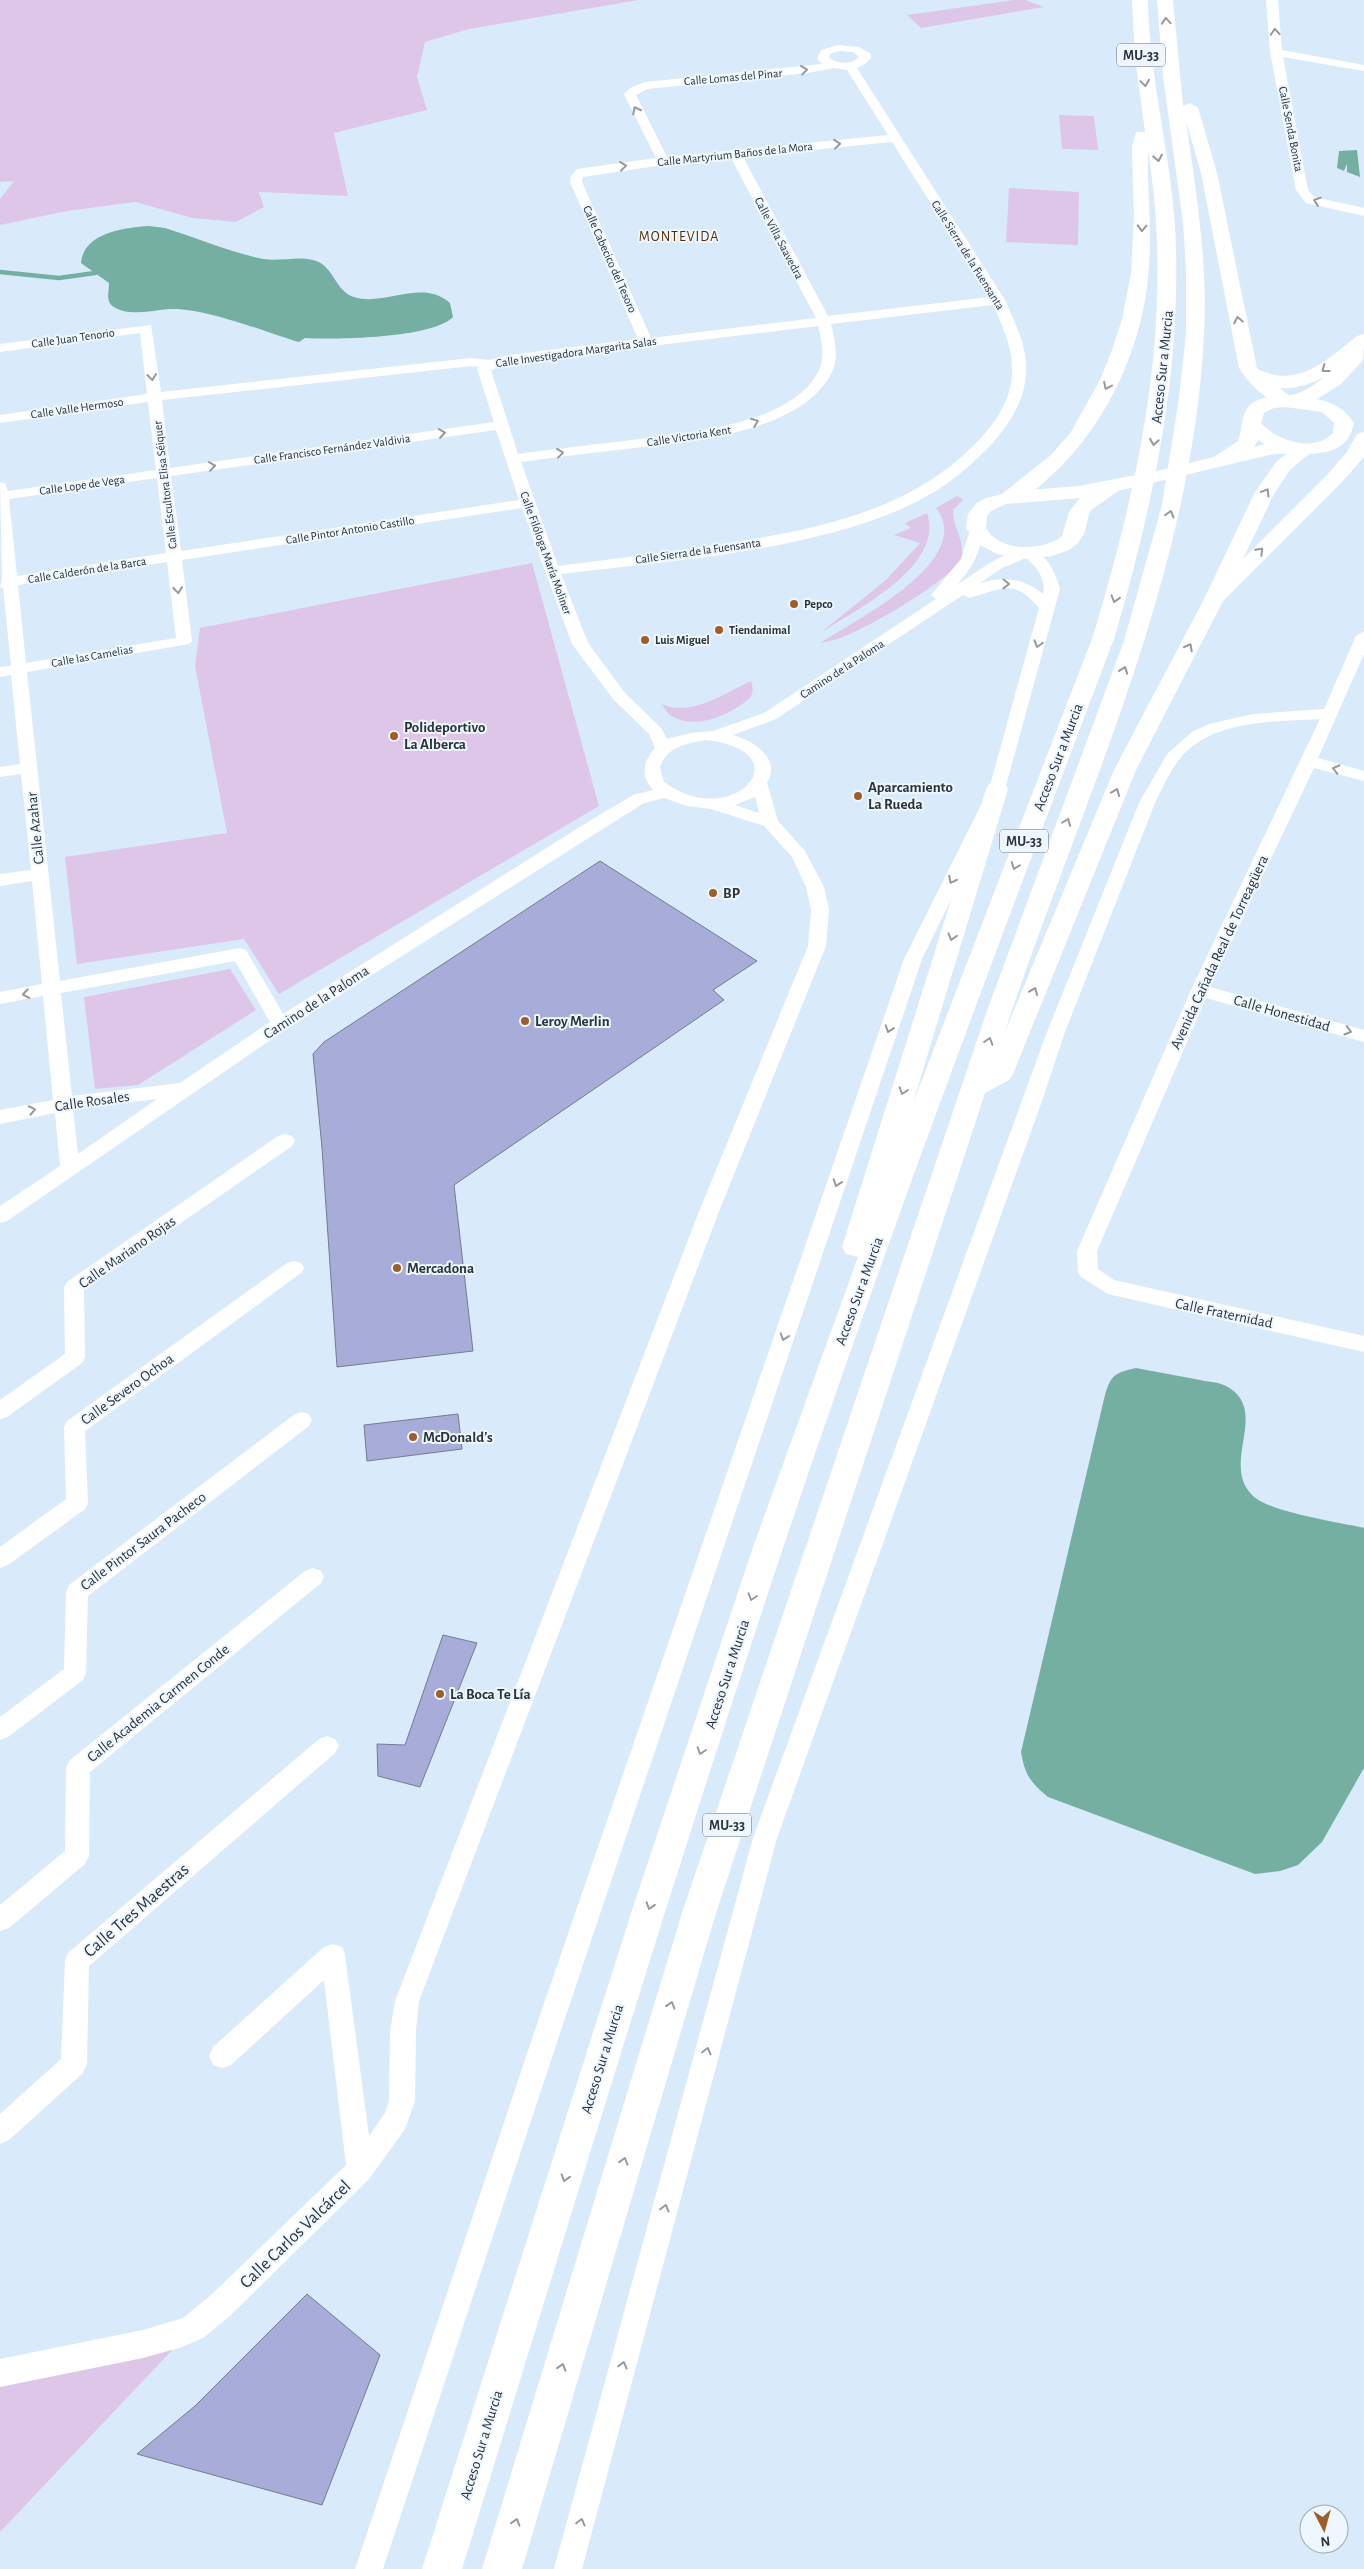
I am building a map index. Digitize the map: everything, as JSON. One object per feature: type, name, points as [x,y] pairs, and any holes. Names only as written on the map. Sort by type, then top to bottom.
[{"type":"main road","name":"Acceso Sur a Murcia","points":[[442,2569],[653,1898],[766,1550],[940,1064],[1100,645],[1126,565],[1154,446],[1161,397],[1168,315],[1166,224],[1162,176],[1148,110],[1140,32],[1140,0]]},
{"type":"main road","name":"Acceso Sur a Murcia","points":[[502,2569],[699,1913],[804,1591],[974,1087],[1055,854],[1134,641],[1172,505],[1189,398],[1196,298],[1192,224],[1171,76],[1165,0]]},
{"type":"main road","points":[[1171,76],[1190,108],[1209,173],[1248,368],[1255,379],[1291,400],[1324,407],[1340,418]]},
{"type":"main road","points":[[1016,497],[1044,473],[1072,444],[1096,410],[1117,365],[1138,287],[1142,225],[1141,144],[1148,110]]},
{"type":"main road","points":[[1248,368],[1274,383],[1294,383],[1314,377],[1364,340]]},
{"type":"main road","points":[[1215,463],[1245,445],[1249,439],[1251,417],[1262,405],[1309,396],[1332,384],[1364,347]]},
{"type":"main road","points":[[1112,486],[1080,510],[1075,523],[1075,532],[1069,540],[1059,547],[1027,553],[1004,549],[986,541],[976,530],[974,520],[980,510],[991,502],[1016,497],[1057,495],[1112,486],[1215,463],[1258,451],[1321,446],[1338,438],[1344,427],[1340,418],[1340,397],[1364,368]]},
{"type":"main road","points":[[1251,424],[1264,438],[1297,447]]},
{"type":"main road","points":[[1214,599],[1334,479],[1356,454],[1364,438]]},
{"type":"main road","points":[[974,1087],[1000,1074],[1125,770],[1214,599],[1264,494],[1297,447]]},
{"type":"main road","points":[[1016,497],[1042,500],[1058,505],[1069,513],[1075,523]]},
{"type":"main road","points":[[766,1550],[893,1122],[997,789]]},
{"type":"street","name":"Calle Senda Bonita","points":[[1272,0],[1276,52],[1302,190],[1310,200],[1364,212]]},
{"type":"street","points":[[833,65],[823,59],[822,55],[831,49],[854,49],[865,54],[863,62],[850,66]]},
{"type":"street","points":[[1276,52],[1364,68]]},
{"type":"street","name":"Calle Lomas del Pinar","points":[[663,161],[631,98],[630,94],[634,90],[662,84],[808,70],[833,65],[850,66]]},
{"type":"street","name":"Calle Sierra de la Fuensanta","points":[[552,571],[759,543],[823,530],[881,512],[914,497],[950,476],[982,448],[1000,425],[1017,394],[1020,364],[1014,334],[998,300],[850,66]]},
{"type":"street","name":"Calle Martyrium Baños de la Mora","points":[[577,176],[581,172],[591,170],[663,161],[895,138]]},
{"type":"street","name":"Calle Villa Saavedra","points":[[735,154],[824,321]]},
{"type":"street","name":"Calle Cabecico del Tesoro","points":[[577,176],[576,182],[646,342]]},
{"type":"street","name":"Calle Investigadora Margarita Salas","points":[[154,397],[471,362],[489,364],[509,359],[998,300]]},
{"type":"street","name":"Calle Victoria Kent","points":[[512,459],[707,435],[765,418],[802,399],[821,379],[828,363],[830,348],[824,321]]},
{"type":"street","name":"Calle Juan Tenorio","points":[[0,348],[146,328]]},
{"type":"street","name":"Calle Escultora Elisa Séiquer","points":[[146,328],[184,641]]},
{"type":"street","name":"Calle Filóloga María Moliner","points":[[489,364],[484,369],[512,459],[580,644],[619,696],[656,732],[663,750]]},
{"type":"street","name":"Calle Valle Hermoso","points":[[0,419],[154,397]]},
{"type":"street","name":"Calle Francisco Fernández Valdivia","points":[[164,473],[501,425]]},
{"type":"street","name":"Calle Lope de Vega","points":[[0,493],[164,473]]},
{"type":"street","name":"Calle Azahar","points":[[0,493],[5,582],[19,669],[70,1170]]},
{"type":"street","name":"Calle Pintor Antonio Castillo","points":[[174,557],[527,503]]},
{"type":"street","name":"Camino de la Paloma","points":[[914,622],[963,569],[975,547],[976,530]]},
{"type":"street","points":[[369,2569],[551,2021],[913,959],[997,789],[1052,589],[1048,572],[1040,561],[1027,553]]},
{"type":"street","name":"Camino de la Paloma","points":[[714,736],[770,716],[997,565],[1027,553]]},
{"type":"street","name":"Calle Calderón de la Barca","points":[[5,582],[174,557]]},
{"type":"street","name":"Camino de la Paloma","points":[[914,622],[983,586],[1002,583],[1027,588],[1038,596],[1048,609]]},
{"type":"street","name":"Avenida Cañada Real de Torreagüera","points":[[1088,1272],[1087,1250],[1094,1230],[1200,990],[1308,761],[1364,636]]},
{"type":"street","name":"Calle las Camelias","points":[[0,672],[184,641]]},
{"type":"street","points":[[568,2569],[765,1838],[1033,1101],[1056,1032],[1143,812],[1165,769],[1183,745],[1204,732],[1227,725],[1258,720],[1329,714]]},
{"type":"street","name":"Camino de la Paloma","points":[[753,751],[758,734],[770,716]]},
{"type":"street","name":"Calle Filóloga María Moliner","points":[[648,723],[688,738]]},
{"type":"street","points":[[714,736],[741,743],[753,751],[761,761],[763,772],[759,783],[749,793],[734,801],[716,804],[697,804],[679,800],[665,794],[653,780],[651,767],[657,754],[671,743],[688,738],[714,736]]},
{"type":"street","points":[[1308,761],[1364,776]]},
{"type":"street","points":[[0,772],[29,768]]},
{"type":"street","name":"Camino de la Paloma","points":[[639,799],[653,780]]},
{"type":"street","points":[[360,2170],[396,2120],[402,2101],[404,2071],[403,2031],[407,2001],[708,1214],[817,946],[820,910],[815,888],[799,854],[770,822],[759,783]]},
{"type":"street","name":"Camino de la Paloma","points":[[0,1216],[70,1170],[184,1088],[280,1024],[639,799],[665,794]]},
{"type":"street","points":[[716,804],[770,822]]},
{"type":"street","points":[[0,880],[40,874]]},
{"type":"street","points":[[0,998],[240,954],[280,1024]]},
{"type":"street","name":"Calle Honestidad","points":[[1200,990],[1364,1036]]},
{"type":"street","name":"Calle Rosales","points":[[0,1116],[64,1104],[184,1088]]},
{"type":"street","name":"Calle Mariano Rojas","points":[[0,1411],[75,1357],[74,1287],[285,1141]]},
{"type":"street","name":"Calle Severo Ochoa","points":[[0,1558],[77,1503],[74,1427],[294,1268]]},
{"type":"street","name":"Calle Fraternidad","points":[[1088,1272],[1108,1286],[1364,1344]]},
{"type":"street","name":"Calle Pintor Saura Pacheco","points":[[0,1730],[76,1673],[77,1592],[302,1420]]},
{"type":"street","name":"Calle Academia Carmen Conde","points":[[0,1920],[77,1856],[78,1768],[313,1577]]},
{"type":"street","name":"Calle Tres Maestras","points":[[0,2131],[74,2064],[77,1960],[327,1746]]},
{"type":"street","name":"Calle Carlos Valcárcel","points":[[0,2373],[143,2344],[193,2328],[222,2305],[360,2170],[333,1956],[222,2056]]},
{"type":"shaded area","points":[[0,0],[639,0],[469,29],[425,42],[417,77],[427,110],[334,133],[348,196],[259,192],[264,207],[236,222],[193,218],[135,202],[67,211],[0,225],[0,199],[14,181],[0,182]]},
{"type":"shaded area","points":[[1025,0],[1044,7],[921,28],[907,15]]},
{"type":"shaded area","points":[[1059,115],[1094,116],[1098,150],[1062,149]]},
{"type":"shaded area","points":[[1357,150],[1360,177],[1347,172],[1347,164],[1344,171],[1337,168],[1339,151]]},
{"type":"shaded area","points":[[1009,188],[1079,192],[1078,245],[1006,242]]},
{"type":"shaded area","points":[[149,226],[165,228],[226,249],[263,259],[310,259],[316,261],[327,268],[343,290],[354,297],[378,299],[415,293],[428,293],[439,296],[450,303],[453,317],[442,324],[406,333],[360,338],[305,338],[299,342],[235,321],[184,309],[141,312],[120,310],[109,302],[109,283],[81,263],[84,253],[89,244],[97,238],[117,230]]},
{"type":"shaded area","points":[[957,496],[963,500],[953,510],[962,549],[962,555],[957,565],[929,589],[890,613],[843,637],[820,643],[882,604],[906,587],[926,568],[940,548],[944,528],[936,508]]},
{"type":"shaded area","points":[[927,513],[929,533],[923,551],[910,568],[894,584],[874,599],[819,634],[886,580],[920,543],[894,535],[911,528],[905,523]]},
{"type":"shaded area","name":"Polideportivo La Alberca","points":[[532,563],[599,806],[279,994],[244,939],[77,964],[65,857],[227,833],[195,666],[200,628]]},
{"type":"shaded area","points":[[751,681],[753,689],[751,697],[734,709],[714,719],[692,722],[681,720],[671,716],[661,704],[684,708],[696,706]]},
{"type":"shaded area","points":[[230,969],[256,1010],[138,1085],[95,1089],[84,997]]},
{"type":"shaded area","points":[[1136,1368],[1220,1384],[1226,1386],[1239,1396],[1245,1409],[1246,1423],[1241,1468],[1244,1482],[1252,1495],[1260,1501],[1288,1511],[1364,1528],[1364,1768],[1322,1842],[1298,1865],[1280,1871],[1255,1874],[1048,1797],[1029,1778],[1024,1767],[1021,1752],[1106,1391],[1111,1380],[1117,1374]]},
{"type":"shaded area","points":[[193,2328],[0,2532],[0,2373]]},
{"type":"building","name":"Leroy Merlin","points":[[600,861],[757,961],[713,990],[724,1000],[454,1185],[473,1351],[337,1367],[322,1148],[313,1054],[324,1042]]},
{"type":"building","name":"McDonald's","points":[[458,1414],[462,1449],[367,1461],[364,1425]]},
{"type":"building","name":"La Boca Te Lía","points":[[443,1635],[477,1643],[420,1787],[378,1776],[377,1744],[405,1745]]},
{"type":"building","points":[[307,2294],[380,2355],[322,2505],[137,2454],[195,2406]]},
{"type":"waterway","points":[[0,272],[59,278],[95,273]]},
{"type":"place","name":"Pepco","points":[[794,604]]},
{"type":"place","name":"Tiendanimal","points":[[719,630]]},
{"type":"place","name":"Luis Miguel","points":[[645,640]]},
{"type":"place","name":"Polideportivo La Alberca","points":[[394,736]]},
{"type":"place","name":"Aparcamiento La Rueda","points":[[858,796]]},
{"type":"place","name":"BP","points":[[713,893]]},
{"type":"place","name":"Leroy Merlin","points":[[525,1021]]},
{"type":"place","name":"Mercadona","points":[[397,1268]]},
{"type":"place","name":"McDonald's","points":[[413,1437]]},
{"type":"place","name":"La Boca Te Lía","points":[[440,1694]]},
{"type":"district","name":"MONTEVIDA","points":[[679,236]]}]
